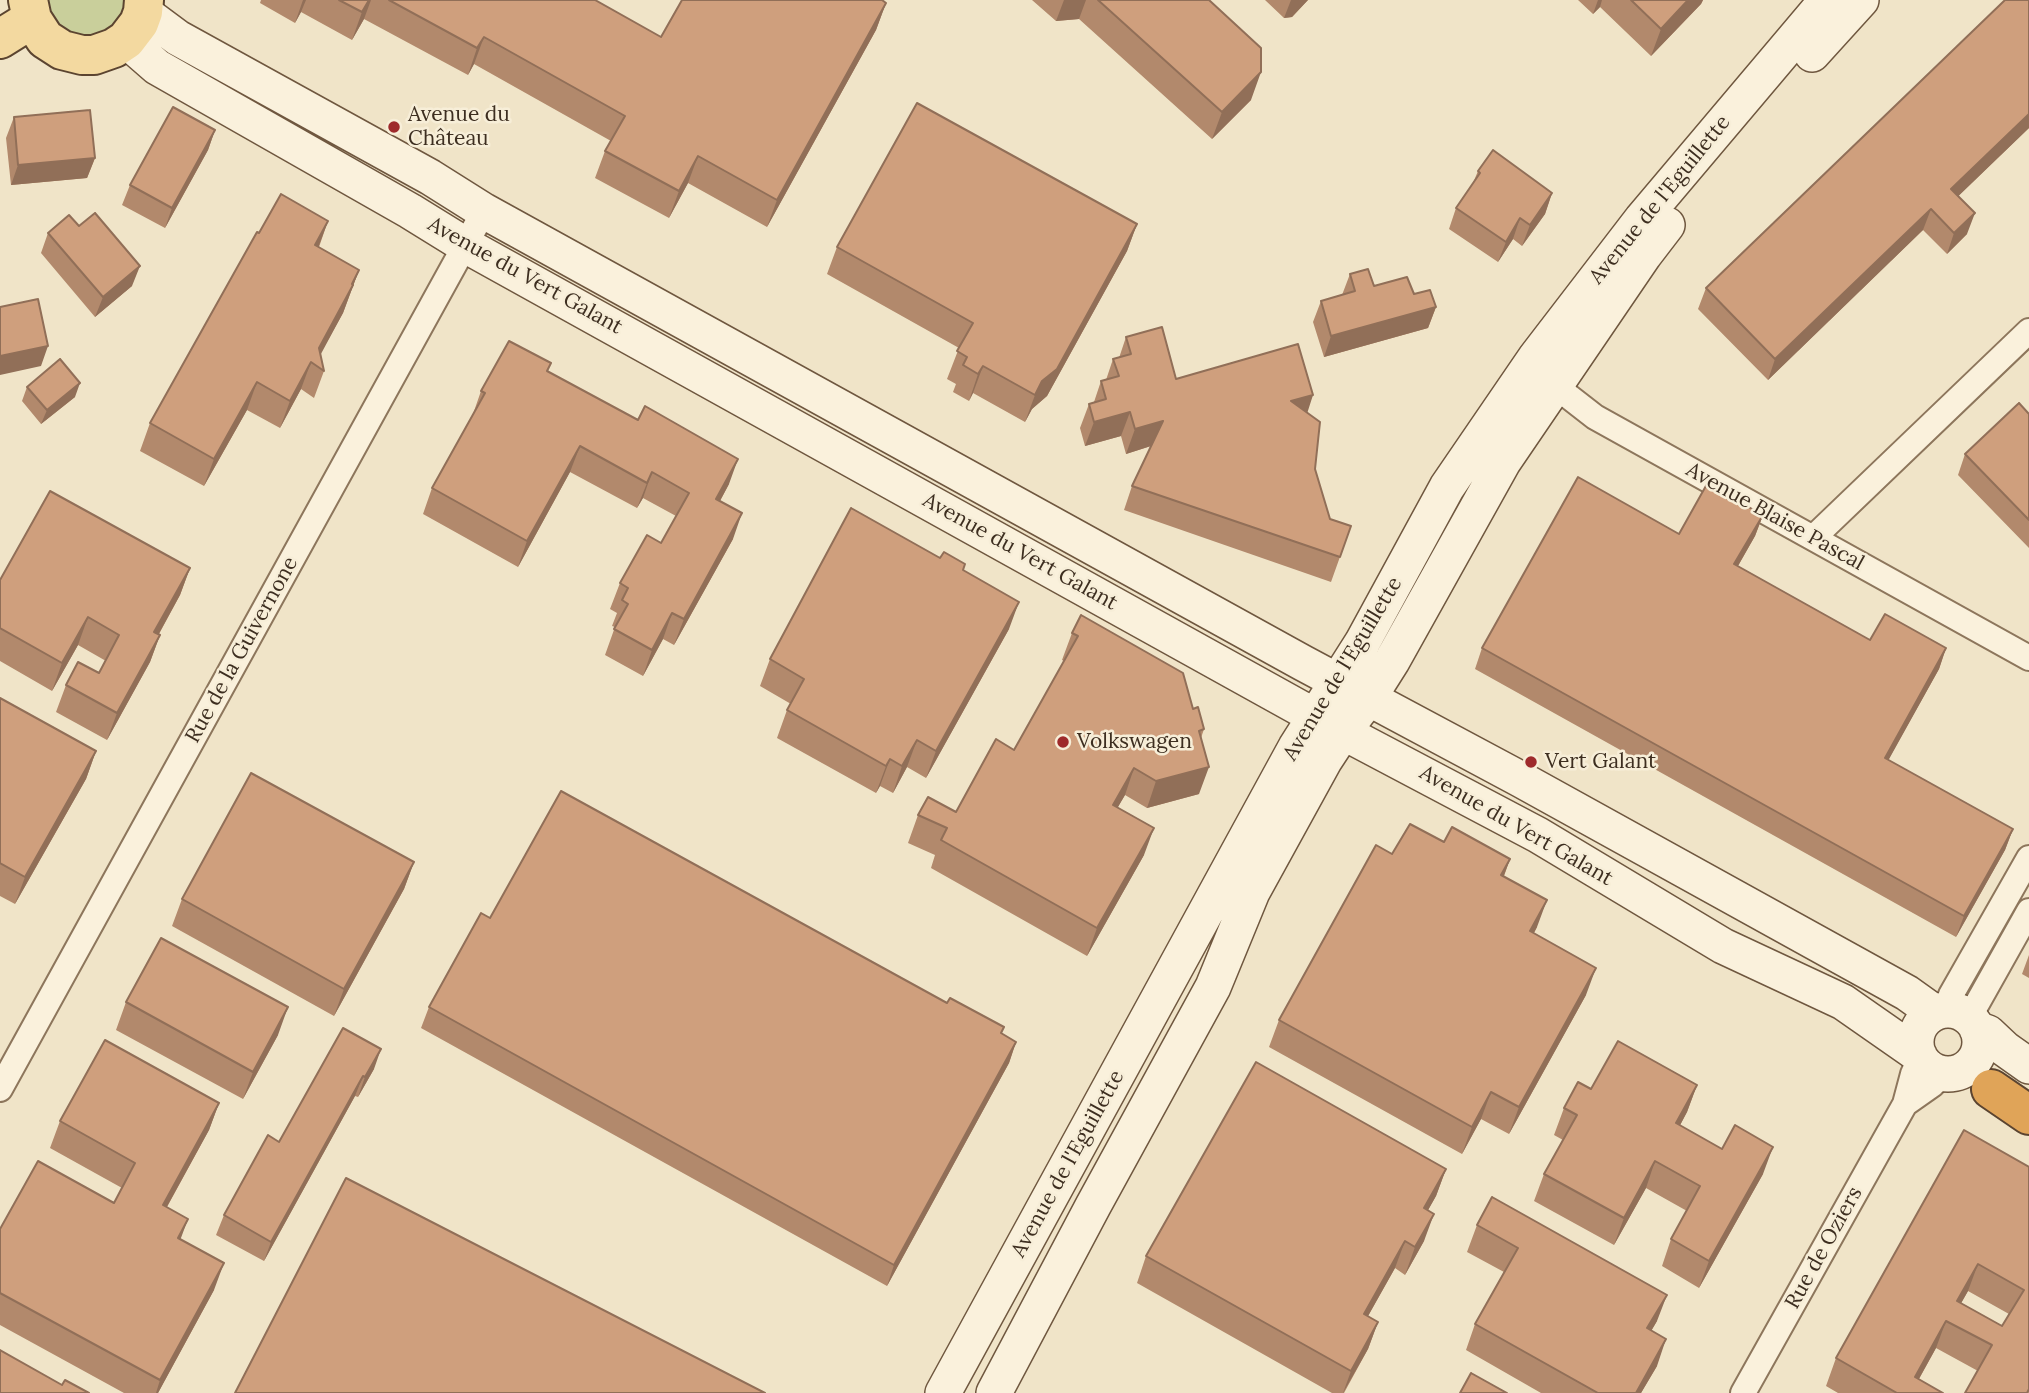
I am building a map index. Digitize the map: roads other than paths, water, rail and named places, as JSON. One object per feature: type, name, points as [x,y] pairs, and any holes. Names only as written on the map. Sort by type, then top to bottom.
[{"type":"highway","points":[[1946,1069],[2029,1115]]},
{"type":"main road","points":[[20,19],[62,50],[94,55],[114,48],[138,17]]},
{"type":"street","name":"Avenue de l'Eguillette","points":[[994,1393],[1213,987],[1252,892],[1324,761],[1338,682],[1447,487],[1536,357],[1642,219],[1827,0]]},
{"type":"street","name":"Avenue de l'Eguillette","points":[[943,1393],[1296,747],[1368,699],[1392,662],[1503,463],[1644,255],[1714,164],[1861,0]]},
{"type":"street","name":"Avenue du Vert Galant","points":[[138,17],[1368,699],[1520,779],[1895,987],[1988,1033],[2029,1066]]},
{"type":"street","name":"Avenue du Vert Galant","points":[[138,17],[157,66],[411,211],[465,246],[1329,724],[1538,835],[1723,946],[1843,1002],[1946,1069],[2029,1102]]},
{"type":"street","name":"Rue de la Guivernone","points":[[0,1089],[484,211]]},
{"type":"street","points":[[1813,538],[2029,331]]},
{"type":"street","name":"Avenue Blaise Pascal","points":[[1536,357],[1557,386],[1595,417],[2029,658]]},
{"type":"street","points":[[2029,858],[1951,995],[1957,1018],[1980,1039],[1978,1055],[1968,1067],[1946,1069],[1916,1042],[1922,1023],[1957,1018],[1990,981],[2029,911]]},
{"type":"street","points":[[1966,969],[1990,981]]},
{"type":"street","name":"Rue de Oziers","points":[[1743,1393],[1905,1104],[1913,1074],[1946,1069]]},
{"type":"place","name":"Avenue du Château","points":[[394,127]]},
{"type":"place","name":"Volkswagen","points":[[1063,742]]},
{"type":"place","name":"Vert Galant","points":[[1531,762]]}]
